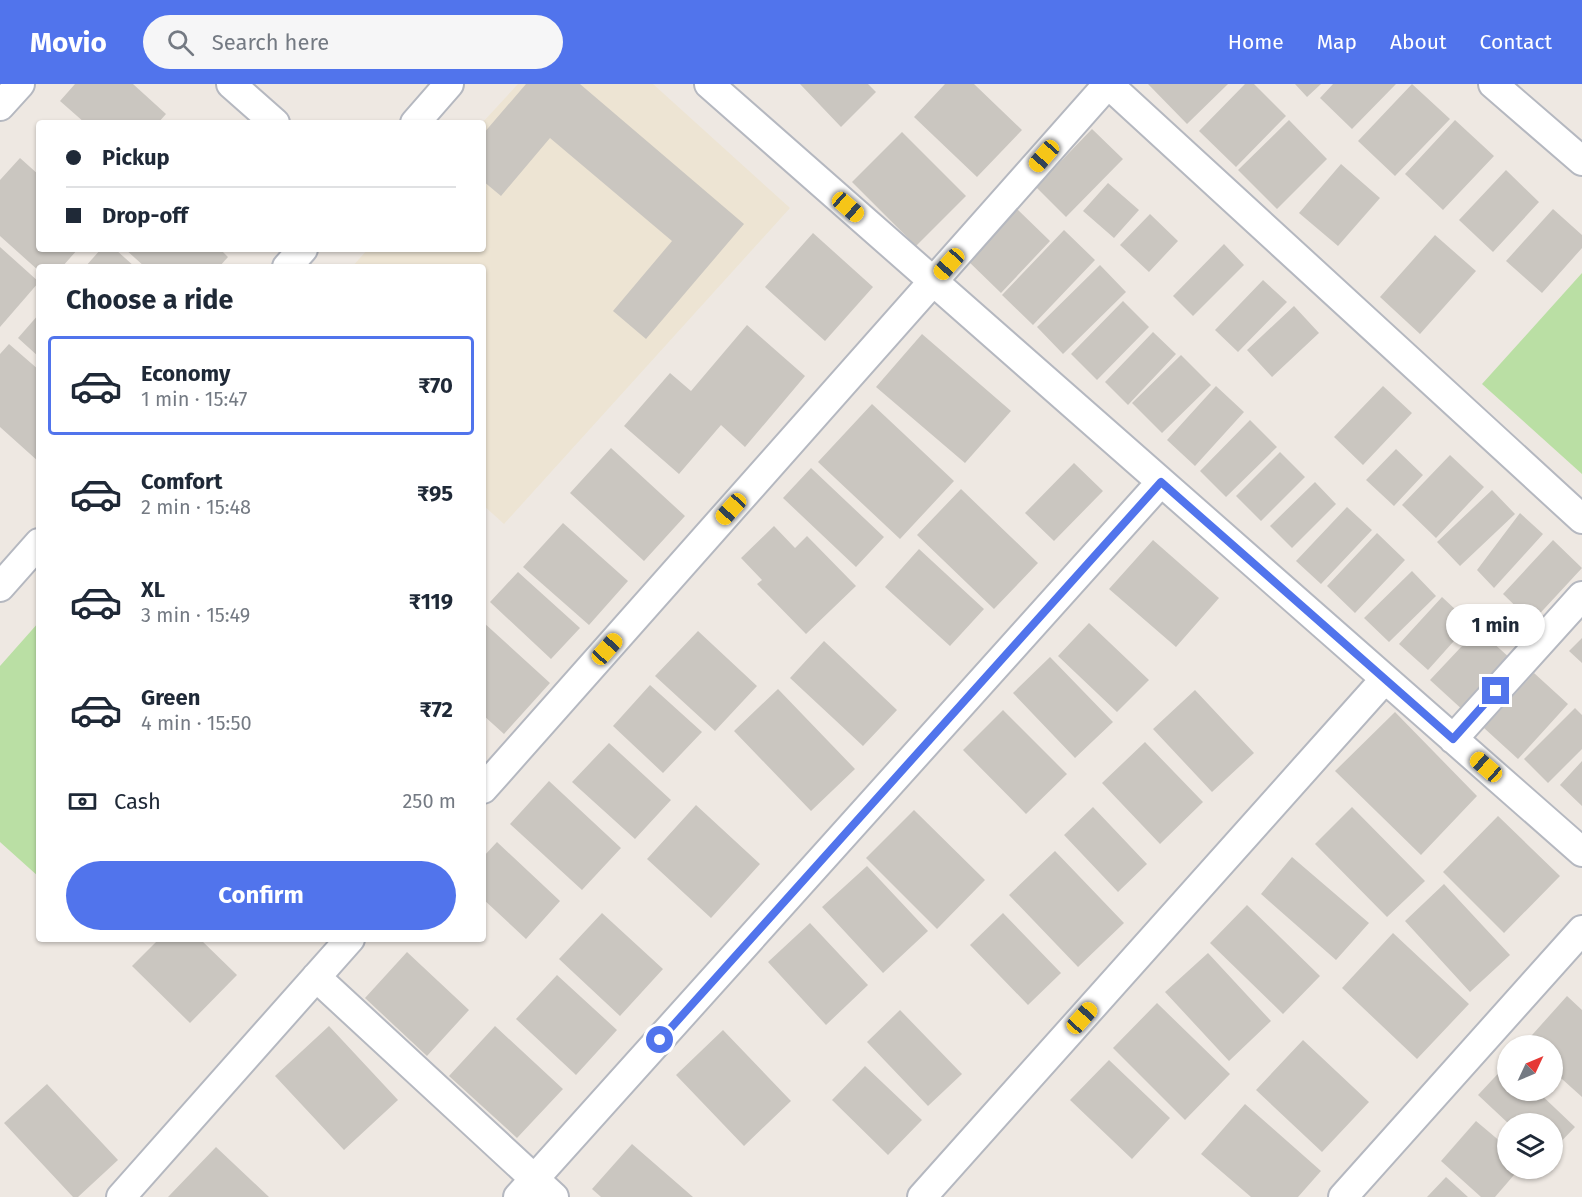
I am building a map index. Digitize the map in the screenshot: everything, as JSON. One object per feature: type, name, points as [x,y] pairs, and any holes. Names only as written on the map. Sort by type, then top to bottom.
[{"type":"street","points":[[0,106],[20,84]]},
{"type":"street","points":[[231,84],[272,120]]},
{"type":"street","points":[[418,120],[449,84]]},
{"type":"street","points":[[486,786],[1108,84],[1582,519]]},
{"type":"street","points":[[1493,84],[1582,161]]},
{"type":"street","points":[[711,85],[1582,852]]},
{"type":"street","points":[[290,264],[300,252]]},
{"type":"street","points":[[316,977],[535,1191],[1161,482]]},
{"type":"street","points":[[0,587],[36,546]]},
{"type":"street","points":[[1453,739],[1582,596]]},
{"type":"street","points":[[922,1197],[1385,679]]},
{"type":"street","points":[[1343,1197],[1582,930]]},
{"type":"street","points":[[121,1197],[347,942]]},
{"type":"shaded area","points":[[518,84],[653,84],[790,208],[504,524],[486,508],[486,264],[355,264],[365,252],[486,252],[485,120]]},
{"type":"green space","points":[[1582,273],[1582,474],[1482,384]]},
{"type":"green space","points":[[36,625],[36,874],[0,842],[0,666]]},
{"type":"building","points":[[75,84],[133,84],[166,114],[161,120],[82,120],[60,101]]},
{"type":"building","points":[[526,84],[580,84],[744,224],[646,339],[613,311],[672,241],[550,138],[501,196],[486,184],[486,131]]},
{"type":"building","points":[[800,84],[868,84],[876,92],[841,127]]},
{"type":"building","points":[[945,84],[974,84],[1022,130],[977,177],[914,117]]},
{"type":"building","points":[[1148,84],[1228,84],[1187,124]]},
{"type":"building","points":[[1245,84],[1254,84],[1286,116],[1236,167],[1199,131]]},
{"type":"building","points":[[1295,84],[1321,84],[1307,97]]},
{"type":"building","points":[[1333,84],[1396,84],[1352,129],[1320,98]]},
{"type":"building","points":[[1412,84],[1450,119],[1395,176],[1358,141]]},
{"type":"building","points":[[1289,120],[1327,159],[1277,209],[1238,170]]},
{"type":"building","points":[[1455,120],[1494,156],[1443,210],[1405,174]]},
{"type":"building","points":[[1092,129],[1123,159],[1066,217],[1036,187]]},
{"type":"building","points":[[902,132],[966,196],[916,246],[852,182]]},
{"type":"building","points":[[20,158],[36,172],[36,252],[75,252],[65,264],[36,264],[36,268],[0,236],[0,180]]},
{"type":"building","points":[[1341,164],[1380,198],[1338,246],[1299,213]]},
{"type":"building","points":[[1506,170],[1539,202],[1493,252],[1459,220]]},
{"type":"building","points":[[1108,183],[1139,210],[1114,238],[1083,211]]},
{"type":"building","points":[[1014,206],[1050,241],[1001,293],[965,258]]},
{"type":"building","points":[[1553,209],[1582,235],[1582,248],[1542,293],[1506,261]]},
{"type":"building","points":[[1150,214],[1178,241],[1149,272],[1120,245]]},
{"type":"building","points":[[1064,230],[1095,260],[1033,325],[1002,295]]},
{"type":"building","points":[[813,233],[873,287],[825,341],[765,287]]},
{"type":"building","points":[[1435,235],[1476,271],[1420,334],[1380,297]]},
{"type":"building","points":[[1224,244],[1244,265],[1193,316],[1173,296]]},
{"type":"building","points":[[0,247],[36,279],[36,285],[0,327]]},
{"type":"building","points":[[98,252],[118,252],[132,264],[88,264]]},
{"type":"building","points":[[128,252],[223,252],[228,257],[222,264],[142,264]]},
{"type":"building","points":[[1100,265],[1126,292],[1063,354],[1037,327]]},
{"type":"building","points":[[1263,280],[1287,302],[1238,352],[1215,330]]},
{"type":"building","points":[[1123,301],[1149,327],[1097,380],[1071,354]]},
{"type":"building","points":[[1294,306],[1319,333],[1272,377],[1247,350]]},
{"type":"building","points":[[36,317],[36,354],[18,338]]},
{"type":"building","points":[[747,325],[805,376],[745,447],[721,425],[679,474],[624,426],[670,373],[691,391]]},
{"type":"building","points":[[1153,332],[1176,354],[1128,405],[1105,382]]},
{"type":"building","points":[[922,334],[1011,411],[965,463],[876,387]]},
{"type":"building","points":[[9,344],[36,367],[36,459],[0,427],[0,354]]},
{"type":"building","points":[[1181,355],[1211,385],[1162,433],[1132,403]]},
{"type":"building","points":[[1216,386],[1244,412],[1195,466],[1167,440]]},
{"type":"building","points":[[1383,386],[1412,413],[1363,465],[1334,437]]},
{"type":"building","points":[[872,404],[954,481],[900,539],[818,462]]},
{"type":"building","points":[[1250,420],[1277,447],[1226,497],[1200,471]]},
{"type":"building","points":[[611,448],[685,516],[644,561],[570,493]]},
{"type":"building","points":[[1396,449],[1423,475],[1394,506],[1366,480]]},
{"type":"building","points":[[1280,452],[1305,477],[1261,521],[1236,496]]},
{"type":"building","points":[[1450,455],[1484,487],[1436,538],[1402,505]]},
{"type":"building","points":[[1074,463],[1103,491],[1054,541],[1025,513]]},
{"type":"building","points":[[811,468],[884,537],[856,567],[783,498]]},
{"type":"building","points":[[1315,482],[1336,504],[1292,548],[1270,526]]},
{"type":"building","points":[[961,489],[1038,563],[994,609],[917,535]]},
{"type":"building","points":[[1492,490],[1515,514],[1460,566],[1437,542]]},
{"type":"building","points":[[1347,507],[1372,530],[1321,584],[1296,561]]},
{"type":"building","points":[[1520,513],[1543,534],[1494,588],[1477,570]]},
{"type":"building","points":[[563,523],[628,581],[589,625],[523,567]]},
{"type":"building","points":[[774,526],[795,548],[807,536],[856,586],[806,634],[757,584],[762,580],[741,558]]},
{"type":"building","points":[[1377,533],[1405,560],[1355,613],[1327,586]]},
{"type":"building","points":[[1153,540],[1219,598],[1176,647],[1109,589]]},
{"type":"building","points":[[1553,540],[1582,568],[1532,622],[1503,594]]},
{"type":"building","points":[[919,549],[984,609],[950,646],[885,587]]},
{"type":"building","points":[[1412,571],[1436,596],[1389,642],[1364,618]]},
{"type":"building","points":[[518,572],[580,628],[551,659],[490,602]]},
{"type":"building","points":[[1442,597],[1470,623],[1428,670],[1399,644]]},
{"type":"building","points":[[1089,623],[1149,680],[1117,712],[1058,656]]},
{"type":"building","points":[[486,625],[550,683],[504,734],[486,718]]},
{"type":"building","points":[[1478,629],[1512,660],[1465,712],[1430,680]]},
{"type":"building","points":[[698,631],[757,686],[715,731],[655,676]]},
{"type":"building","points":[[1582,638],[1582,663],[1569,651]]},
{"type":"building","points":[[824,641],[897,710],[863,746],[790,678]]},
{"type":"building","points":[[1050,657],[1113,722],[1075,758],[1013,693]]},
{"type":"building","points":[[1534,673],[1568,704],[1518,759],[1484,728]]},
{"type":"building","points":[[650,685],[702,732],[663,773],[613,726]]},
{"type":"building","points":[[778,689],[855,769],[811,811],[734,731]]},
{"type":"building","points":[[1195,690],[1254,753],[1212,792],[1153,729]]},
{"type":"building","points":[[1575,708],[1582,715],[1582,749],[1548,783],[1524,759]]},
{"type":"building","points":[[1003,710],[1067,774],[1026,814],[963,750]]},
{"type":"building","points":[[1395,712],[1477,796],[1421,855],[1335,771]]},
{"type":"building","points":[[1145,742],[1203,802],[1160,844],[1102,783]]},
{"type":"building","points":[[609,743],[671,800],[635,839],[572,782]]},
{"type":"building","points":[[1582,761],[1582,806],[1560,785]]},
{"type":"building","points":[[549,781],[621,848],[582,890],[510,824]]},
{"type":"building","points":[[696,805],[760,864],[711,918],[647,859]]},
{"type":"building","points":[[1093,807],[1147,864],[1118,892],[1064,835]]},
{"type":"building","points":[[1352,807],[1425,881],[1387,917],[1315,844]]},
{"type":"building","points":[[914,810],[985,880],[937,929],[866,858]]},
{"type":"building","points":[[1498,816],[1560,876],[1504,933],[1443,872]]},
{"type":"building","points":[[497,842],[560,901],[526,939],[486,902],[486,854]]},
{"type":"building","points":[[1055,851],[1124,923],[1078,967],[1009,895]]},
{"type":"building","points":[[1292,857],[1369,923],[1336,960],[1261,894]]},
{"type":"building","points":[[867,866],[928,931],[883,973],[822,907]]},
{"type":"building","points":[[1444,884],[1510,955],[1470,992],[1405,921]]},
{"type":"building","points":[[1247,905],[1320,976],[1283,1014],[1210,943]]},
{"type":"building","points":[[602,913],[663,969],[620,1016],[559,959]]},
{"type":"building","points":[[1003,913],[1061,973],[1028,1005],[970,945]]},
{"type":"building","points":[[810,923],[868,985],[826,1025],[768,962]]},
{"type":"building","points":[[1393,933],[1469,1004],[1417,1059],[1342,988]]},
{"type":"building","points":[[156,942],[203,942],[237,975],[190,1023],[132,966]]},
{"type":"building","points":[[407,952],[469,1010],[427,1056],[365,998]]},
{"type":"building","points":[[1208,953],[1271,1021],[1229,1061],[1165,992]]},
{"type":"building","points":[[557,975],[617,1030],[576,1075],[516,1019]]},
{"type":"building","points":[[1567,996],[1582,1010],[1582,1097],[1563,1080],[1563,1035],[1532,1035]]},
{"type":"building","points":[[1157,1003],[1230,1074],[1185,1120],[1113,1048]]},
{"type":"building","points":[[900,1010],[962,1074],[928,1106],[867,1042]]},
{"type":"building","points":[[329,1026],[398,1100],[344,1150],[275,1076]]},
{"type":"building","points":[[495,1026],[563,1089],[517,1138],[449,1076]]},
{"type":"building","points":[[723,1030],[791,1101],[744,1146],[676,1075]]},
{"type":"building","points":[[1303,1040],[1369,1102],[1322,1152],[1256,1090]]},
{"type":"building","points":[[1109,1060],[1170,1118],[1132,1159],[1070,1100]]},
{"type":"building","points":[[865,1066],[922,1120],[888,1155],[832,1100]]},
{"type":"building","points":[[1497,1075],[1497,1101],[1548,1101],[1560,1113],[1497,1113],[1478,1095]]},
{"type":"building","points":[[47,1084],[118,1160],[78,1197],[73,1197],[4,1123]]},
{"type":"building","points":[[1245,1104],[1321,1171],[1298,1197],[1251,1197],[1201,1154]]},
{"type":"building","points":[[1563,1116],[1575,1127],[1563,1140]]},
{"type":"building","points":[[1476,1121],[1497,1139],[1497,1179],[1511,1179],[1495,1197],[1481,1197],[1441,1161]]},
{"type":"building","points":[[632,1144],[693,1197],[601,1197],[592,1189]]},
{"type":"building","points":[[216,1147],[269,1197],[168,1197]]},
{"type":"building","points":[[1446,1177],[1468,1197],[1427,1197]]},
{"type":"route","points":[[660,1040],[1161,482],[1453,739],[1496,691]]}]
